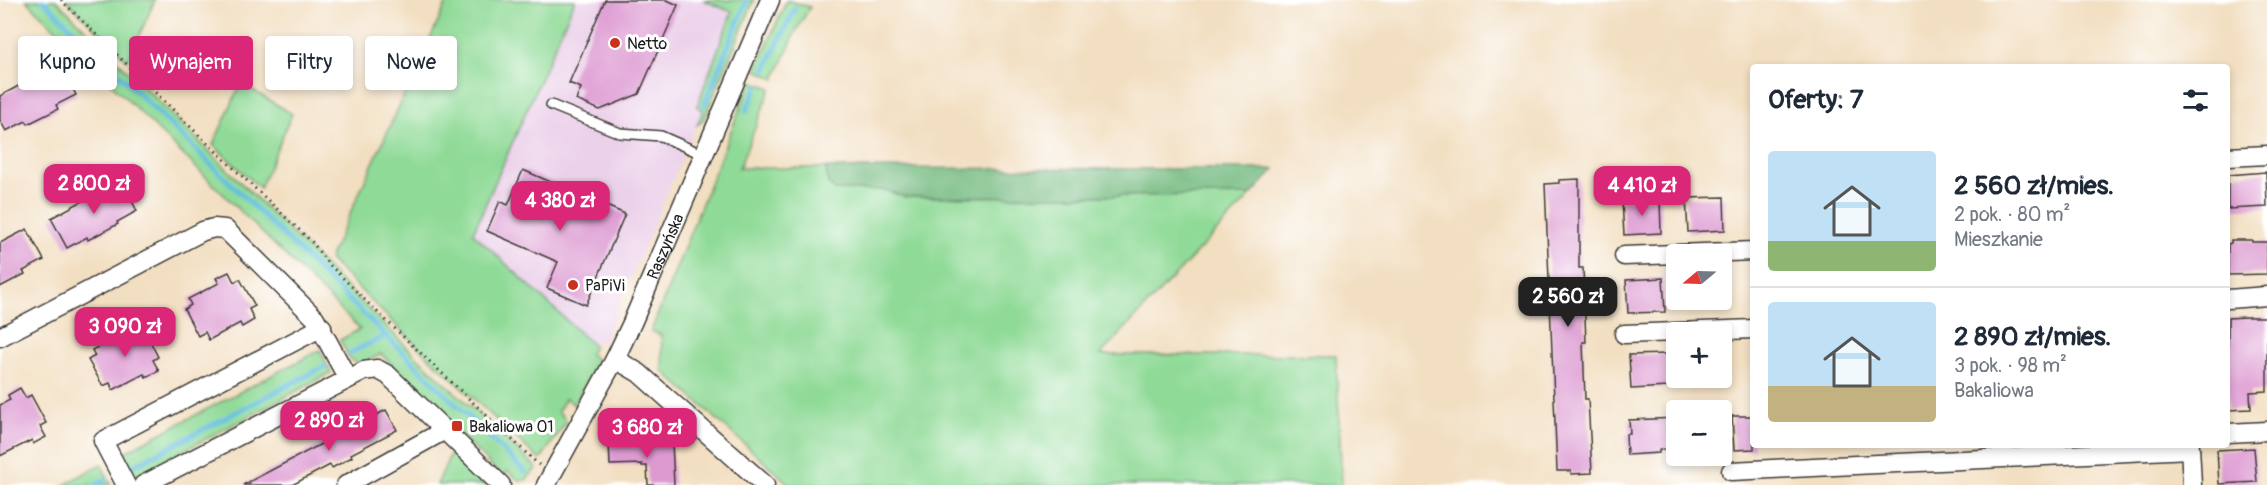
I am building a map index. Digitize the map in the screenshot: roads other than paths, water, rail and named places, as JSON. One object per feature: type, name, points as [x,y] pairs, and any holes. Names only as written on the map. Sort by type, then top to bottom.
[{"type":"street","name":"Raszyńska","points":[[545,477],[615,359],[770,0]]},
{"type":"street","points":[[2230,157],[2267,155]]},
{"type":"street","points":[[0,337],[203,231],[214,228],[225,229],[315,318],[322,327],[348,379]]},
{"type":"street","points":[[1624,256],[1750,250]]},
{"type":"street","points":[[2230,298],[2267,296]]},
{"type":"street","points":[[126,485],[103,441],[322,327]]},
{"type":"street","points":[[1624,334],[1750,329]]},
{"type":"street","points":[[615,359],[639,373],[765,485]]},
{"type":"street","points":[[143,485],[364,371],[377,369],[388,375],[501,485]]},
{"type":"street","points":[[346,485],[366,480],[445,430]]},
{"type":"street","points":[[2230,433],[2267,431]]},
{"type":"street","points":[[1731,471],[2171,448]]},
{"type":"street","points":[[2190,448],[2192,485]]},
{"type":"lane","points":[[551,105],[620,133],[661,136],[704,155]]},
{"type":"waterway","points":[[43,0],[525,472]]},
{"type":"waterway","points":[[704,105],[747,0]]},
{"type":"waterway","points":[[765,70],[795,8]]},
{"type":"waterway","points":[[746,111],[758,86]]},
{"type":"waterway","points":[[350,353],[385,336]]},
{"type":"waterway","points":[[131,467],[325,366]]},
{"type":"waterway","points":[[96,485],[106,479]]},
{"type":"place","name":"Netto","points":[[615,43]]},
{"type":"place","name":"PaPiVi","points":[[573,285]]},
{"type":"place","name":"Bakaliowa 01","points":[[457,426]]}]
